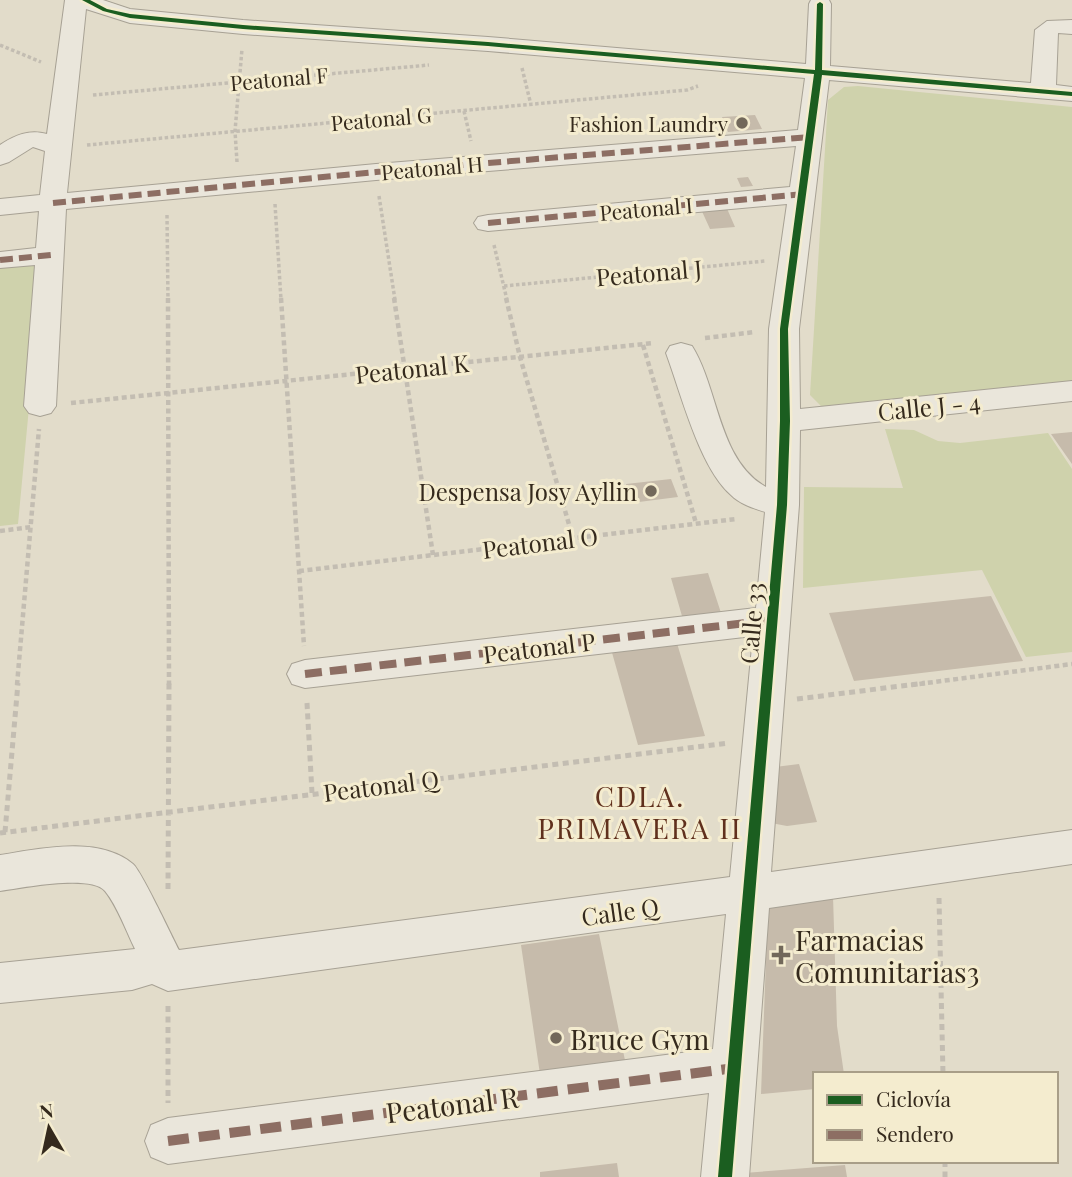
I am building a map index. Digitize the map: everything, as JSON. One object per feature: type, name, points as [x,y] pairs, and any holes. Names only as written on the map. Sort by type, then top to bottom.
[{"type":"street","points":[[40,406],[53,203],[49,143],[64,98],[76,0]]},
{"type":"street","points":[[85,0],[105,10],[130,16],[243,27],[1072,94]]},
{"type":"street","points":[[218,24],[236,0]]},
{"type":"street","name":"Calle 33","points":[[726,1177],[781,509],[785,421],[784,329],[818,74],[820,4]]},
{"type":"street","points":[[1043,92],[1047,30],[1055,26],[1072,27]]},
{"type":"street","name":"Peatonal H","points":[[0,207],[477,163],[810,137]]},
{"type":"street","points":[[0,158],[24,140],[49,143]]},
{"type":"street","name":"Peatonal I","points":[[488,223],[804,194]]},
{"type":"street","points":[[0,260],[51,255]]},
{"type":"street","points":[[677,345],[727,470],[741,486],[781,509]]},
{"type":"street","name":"Calle J - 4","points":[[785,421],[1072,391]]},
{"type":"street","name":"Peatonal P","points":[[305,674],[772,620]]},
{"type":"street","name":"Calle Q","points":[[0,983],[132,971],[749,893],[1072,847]]},
{"type":"street","points":[[0,873],[48,866],[97,866],[119,877],[165,966]]},
{"type":"street","name":"Peatonal R","points":[[169,1141],[735,1068]]},
{"type":"path","points":[[238,184],[236,131],[243,27]]},
{"type":"path","points":[[0,45],[66,73]]},
{"type":"path","points":[[516,47],[531,105]]},
{"type":"path","points":[[464,111],[477,163]]},
{"type":"path","points":[[376,172],[433,555]]},
{"type":"path","points":[[274,181],[312,793]]},
{"type":"path","points":[[167,191],[170,393],[168,891]]},
{"type":"path","points":[[488,223],[520,357],[573,538]]},
{"type":"path","points":[[643,345],[696,523]]},
{"type":"path","points":[[2,833],[32,527],[40,406]]},
{"type":"path","points":[[0,531],[32,527]]},
{"type":"path","points":[[765,703],[1072,664]]},
{"type":"path","points":[[938,866],[943,1072]]},
{"type":"path","points":[[165,966],[169,1141]]},
{"type":"green space","points":[[858,86],[1072,107],[1072,387],[822,407],[810,395],[828,100],[844,87]]},
{"type":"green space","points":[[43,259],[18,524],[0,526],[0,263]]},
{"type":"green space","points":[[885,429],[914,430],[938,441],[960,443],[1048,433],[1072,469],[1072,652],[1026,657],[982,570],[803,588],[804,487],[903,488]]},
{"type":"building","name":"Fashion Laundry","points":[[755,115],[762,129],[728,132],[722,117]]},
{"type":"building","points":[[748,177],[753,186],[741,187],[737,178]]},
{"type":"building","points":[[725,204],[735,227],[710,229],[700,207]]},
{"type":"building","points":[[1072,432],[1072,464],[1051,434]]},
{"type":"building","name":"Despensa Josy Ayllin","points":[[671,479],[678,497],[631,503],[626,484]]},
{"type":"building","points":[[708,573],[723,619],[684,623],[671,578]]},
{"type":"building","points":[[991,596],[1023,661],[854,681],[829,613]]},
{"type":"building","points":[[676,640],[705,736],[638,745],[611,649]]},
{"type":"building","points":[[799,764],[817,822],[787,826],[771,823],[775,767]]},
{"type":"building","points":[[833,896],[837,1026],[844,1072],[813,1072],[813,1089],[761,1094],[768,905]]},
{"type":"building","points":[[599,934],[627,1070],[541,1081],[521,945]]},
{"type":"building","points":[[617,1163],[619,1177],[540,1177],[540,1172]]},
{"type":"building","points":[[845,1165],[847,1177],[744,1177],[744,1173]]},
{"type":"marked path","points":[[53,203],[376,172],[810,137]]},
{"type":"marked path","points":[[488,223],[804,194]]},
{"type":"marked path","points":[[0,260],[51,255]]},
{"type":"marked path","points":[[305,674],[772,620]]},
{"type":"marked path","points":[[168,1141],[735,1068]]},
{"type":"cycle path","points":[[85,0],[105,10],[130,16],[243,27],[488,44],[1072,94]]},
{"type":"cycle path","points":[[725,1177],[782,505],[784,329],[818,74],[820,4]]},
{"type":"place","name":"Fashion Laundry","points":[[742,123]]},
{"type":"place","name":"Despensa Josy Ayllin","points":[[651,491]]},
{"type":"place","name":"Farmacias Comunitarias3","points":[[781,955]]},
{"type":"place","name":"Bruce Gym","points":[[556,1038]]},
{"type":"district","name":"CDLA. PRIMAVERA II","points":[[640,811]]}]
